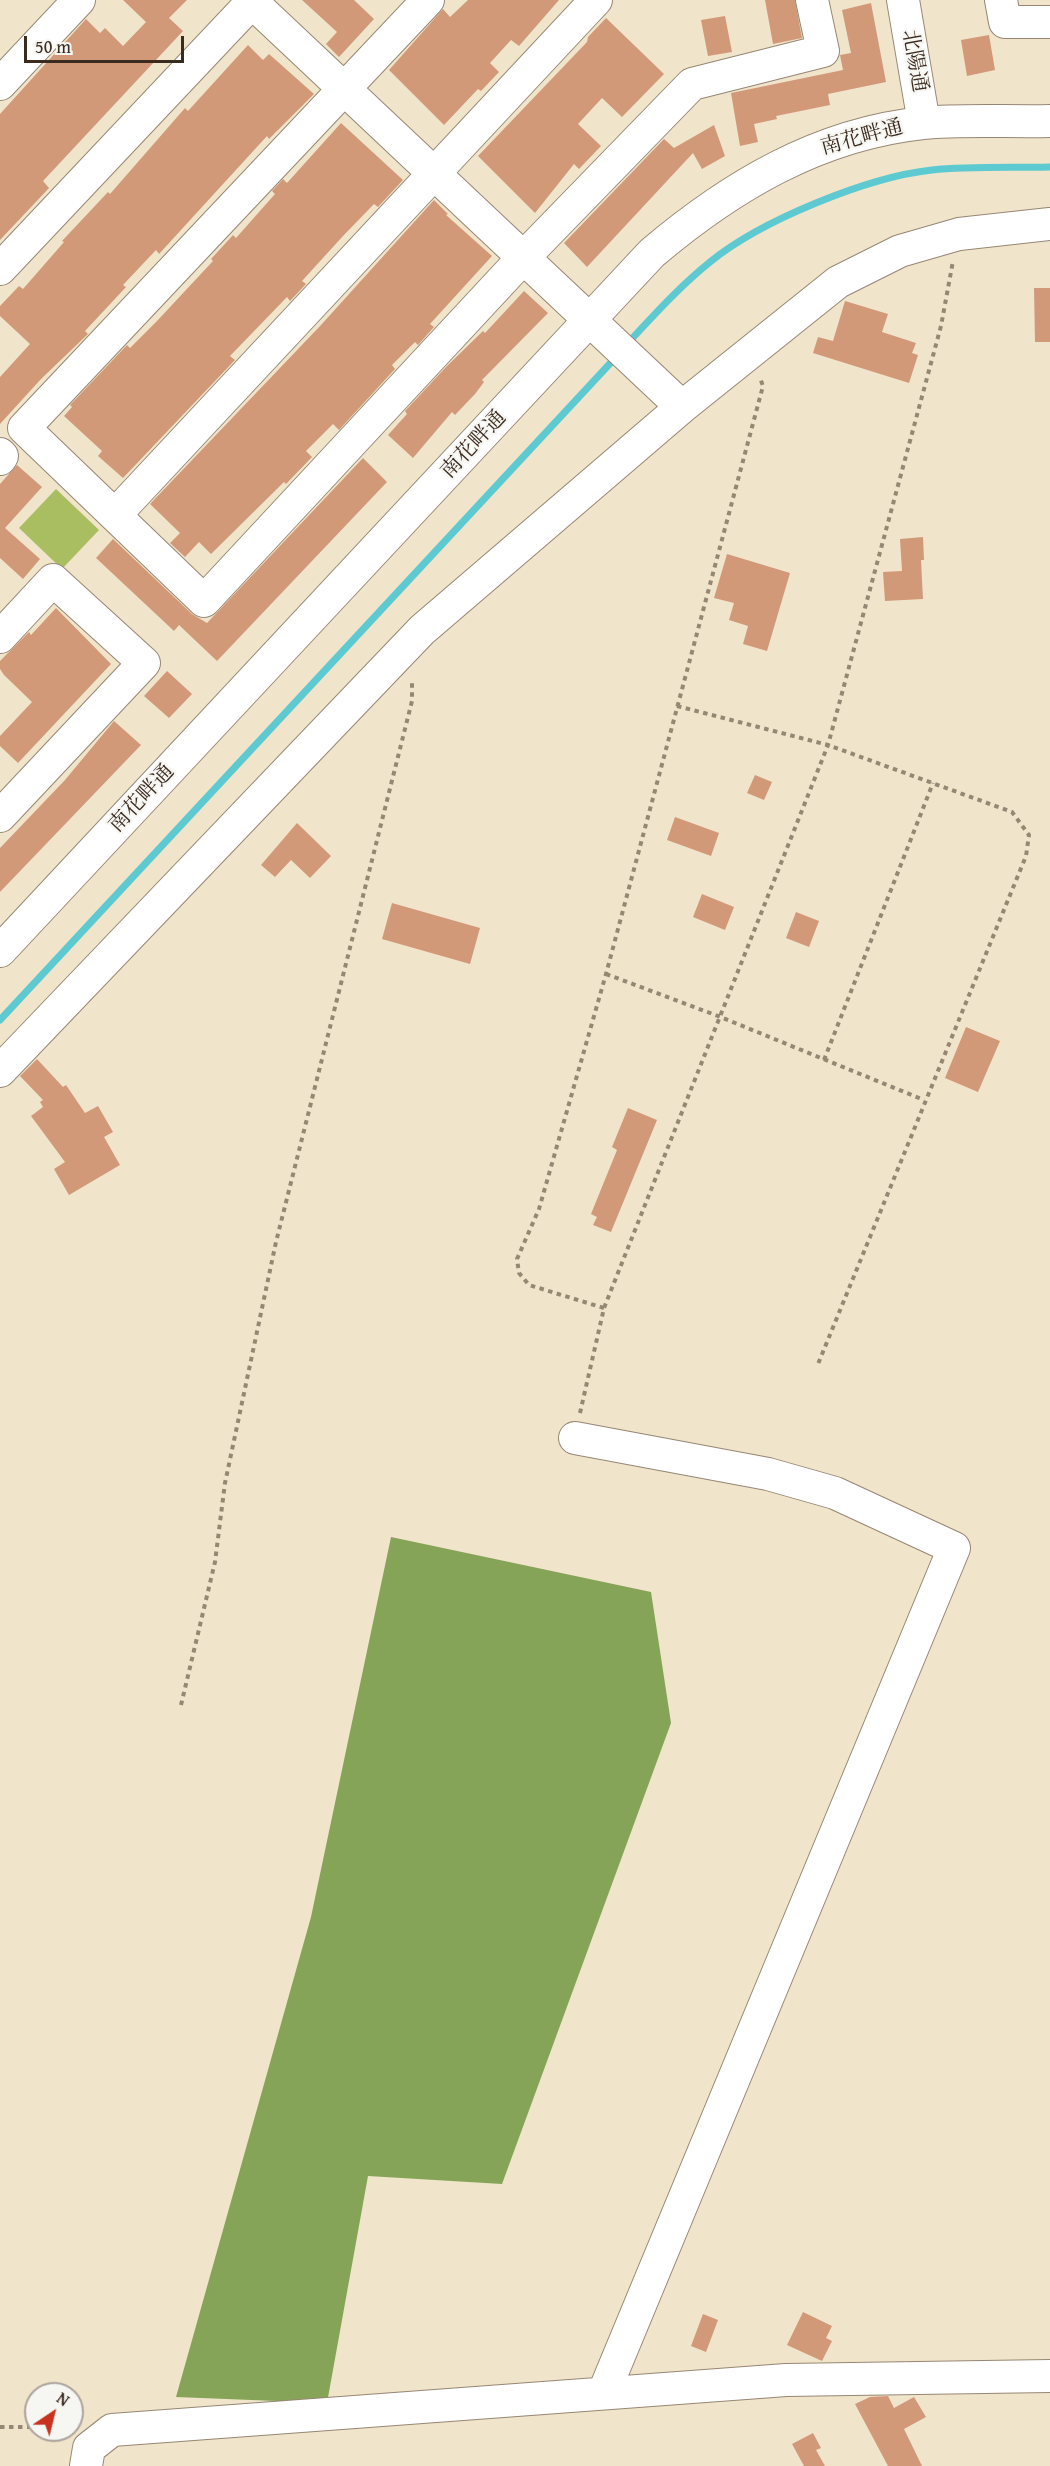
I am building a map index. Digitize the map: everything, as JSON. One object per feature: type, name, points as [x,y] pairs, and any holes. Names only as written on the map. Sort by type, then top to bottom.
[{"type":"street","points":[[0,84],[79,0]]},
{"type":"street","points":[[428,0],[24,428],[204,601],[523,258],[692,84],[823,51],[812,0]]},
{"type":"street","points":[[115,515],[597,0]]},
{"type":"street","name":"北陽通","points":[[903,0],[924,123]]},
{"type":"street","points":[[1001,0],[1005,22],[1050,22]]},
{"type":"street","points":[[0,269],[252,1],[682,407]]},
{"type":"street","name":"南花畔通","points":[[0,951],[600,330],[652,253],[692,220],[727,195],[782,163],[838,141],[924,123],[1050,121]]},
{"type":"street","points":[[0,1071],[410,643],[471,587],[682,407],[837,282],[900,251],[959,234],[1050,224]]},
{"type":"street","points":[[0,637],[53,580],[144,663],[0,816]]},
{"type":"street","points":[[575,1438],[768,1474],[835,1493],[954,1548],[604,2392]]},
{"type":"street","points":[[86,2466],[89,2448],[112,2430],[786,2380],[1050,2376]]},
{"type":"path","points":[[575,1438],[604,1308],[718,1016],[828,745],[941,326],[959,234]]},
{"type":"path","points":[[604,1308],[529,1285],[519,1274],[517,1259],[539,1209],[606,974],[763,386],[752,351]]},
{"type":"path","points":[[181,1705],[215,1562],[225,1483],[276,1242],[412,701],[410,643]]},
{"type":"path","points":[[677,706],[828,745],[933,783],[1012,812],[1029,835],[1026,855],[818,1364]]},
{"type":"path","points":[[824,1060],[933,783]]},
{"type":"path","points":[[606,974],[718,1016],[924,1100]]},
{"type":"path","points":[[0,2427],[24,2427]]},
{"type":"green space","points":[[56,489],[99,530],[62,569],[19,528]]},
{"type":"green space","points":[[391,1537],[651,1592],[671,1723],[502,2184],[368,2176],[327,2403],[176,2397],[311,1917]]},
{"type":"building","points":[[123,0],[187,0],[169,18],[183,31],[43,181],[49,188],[0,240],[0,114],[86,19],[100,33],[105,28],[123,46],[146,22]]},
{"type":"building","points":[[302,0],[354,0],[374,19],[339,57],[326,44],[337,32]]},
{"type":"building","points":[[468,0],[559,0],[519,46],[511,40],[490,63],[499,72],[481,91],[478,89],[444,125],[389,70],[443,9],[450,17]]},
{"type":"building","points":[[765,0],[795,0],[802,38],[773,44]]},
{"type":"building","points":[[871,3],[886,82],[828,94],[830,105],[776,116],[777,119],[754,124],[758,142],[740,146],[731,93],[843,70],[840,55],[851,53],[842,10]]},
{"type":"building","points":[[725,16],[732,52],[708,56],[701,20]]},
{"type":"building","points":[[606,18],[664,74],[622,117],[602,98],[578,124],[601,146],[579,169],[574,164],[535,213],[478,156],[587,42],[588,37]]},
{"type":"building","points":[[989,35],[995,70],[967,76],[961,40]]},
{"type":"building","points":[[248,45],[263,60],[269,54],[314,94],[269,139],[267,136],[159,254],[156,250],[123,285],[126,287],[85,331],[88,334],[41,379],[0,424],[0,377],[30,344],[0,316],[0,306],[19,286],[23,289],[64,242],[62,241],[108,192],[110,194],[185,108],[188,111]]},
{"type":"building","points":[[341,123],[403,180],[378,207],[374,204],[343,236],[302,281],[306,284],[290,301],[287,297],[230,356],[235,360],[123,478],[98,456],[102,451],[64,416],[72,407],[70,405],[127,345],[130,348],[157,321],[213,261],[211,259],[233,235],[236,238],[275,194],[272,191],[283,179],[287,183]]},
{"type":"building","points":[[714,125],[725,156],[702,169],[693,153],[587,267],[564,243],[664,139],[674,148]]},
{"type":"building","points":[[434,200],[448,214],[446,215],[492,256],[430,324],[434,327],[418,345],[415,342],[392,365],[395,369],[339,430],[333,424],[306,451],[312,457],[286,484],[284,482],[211,554],[199,542],[185,557],[170,543],[180,533],[150,504],[321,325]]},
{"type":"building","points":[[1034,288],[1050,288],[1050,342],[1035,342]]},
{"type":"building","points":[[524,291],[548,313],[482,380],[484,382],[475,394],[455,415],[452,412],[413,458],[388,435],[407,414],[405,411],[446,367],[483,331],[485,333]]},
{"type":"building","points":[[845,301],[888,314],[882,332],[916,343],[912,353],[918,355],[909,383],[813,353],[818,337],[833,341]]},
{"type":"building","points":[[363,458],[387,482],[217,661],[179,625],[174,631],[96,558],[113,539],[192,614],[207,623]]},
{"type":"building","points":[[17,465],[42,487],[5,528],[40,559],[23,579],[0,558],[0,484]]},
{"type":"building","points":[[923,537],[924,560],[921,560],[923,599],[885,601],[883,572],[902,571],[900,539]]},
{"type":"building","points":[[727,554],[790,573],[767,651],[743,644],[748,626],[729,620],[734,603],[714,598]]},
{"type":"building","points":[[56,608],[111,664],[18,763],[0,746],[0,736],[32,702],[4,675],[0,669],[0,661],[29,632],[31,635]]},
{"type":"building","points":[[167,671],[192,694],[169,718],[144,696]]},
{"type":"building","points":[[114,721],[141,745],[0,892],[0,848],[65,780]]},
{"type":"building","points":[[755,775],[772,782],[764,800],[747,793]]},
{"type":"building","points":[[675,817],[719,833],[711,856],[667,840]]},
{"type":"building","points":[[297,823],[331,856],[310,878],[291,860],[275,877],[261,865]]},
{"type":"building","points":[[702,894],[734,907],[725,930],[693,917]]},
{"type":"building","points":[[392,903],[480,928],[470,964],[382,939]]},
{"type":"building","points":[[796,912],[819,921],[809,947],[786,938]]},
{"type":"building","points":[[966,1027],[1000,1041],[978,1092],[945,1078]]},
{"type":"building","points":[[37,1059],[63,1087],[66,1085],[85,1113],[98,1106],[113,1132],[104,1137],[120,1165],[69,1195],[54,1169],[65,1162],[31,1116],[43,1107],[40,1102],[43,1100],[20,1076]]},
{"type":"building","points":[[628,1108],[657,1120],[611,1232],[593,1225],[597,1217],[591,1214],[617,1150],[612,1147]]},
{"type":"building","points":[[803,2312],[832,2326],[826,2338],[832,2341],[822,2361],[787,2345]]},
{"type":"building","points":[[703,2314],[718,2320],[706,2352],[691,2346]]},
{"type":"building","points":[[888,2396],[894,2408],[914,2397],[926,2417],[904,2429],[922,2466],[888,2466],[855,2404],[870,2397]]},
{"type":"building","points":[[813,2433],[821,2448],[816,2450],[825,2466],[804,2466],[792,2444]]},
{"type":"waterway","points":[[626,345],[677,292],[710,262],[757,231],[815,203],[877,182],[932,170],[1050,167]]},
{"type":"waterway","points":[[0,1020],[617,356]]}]
